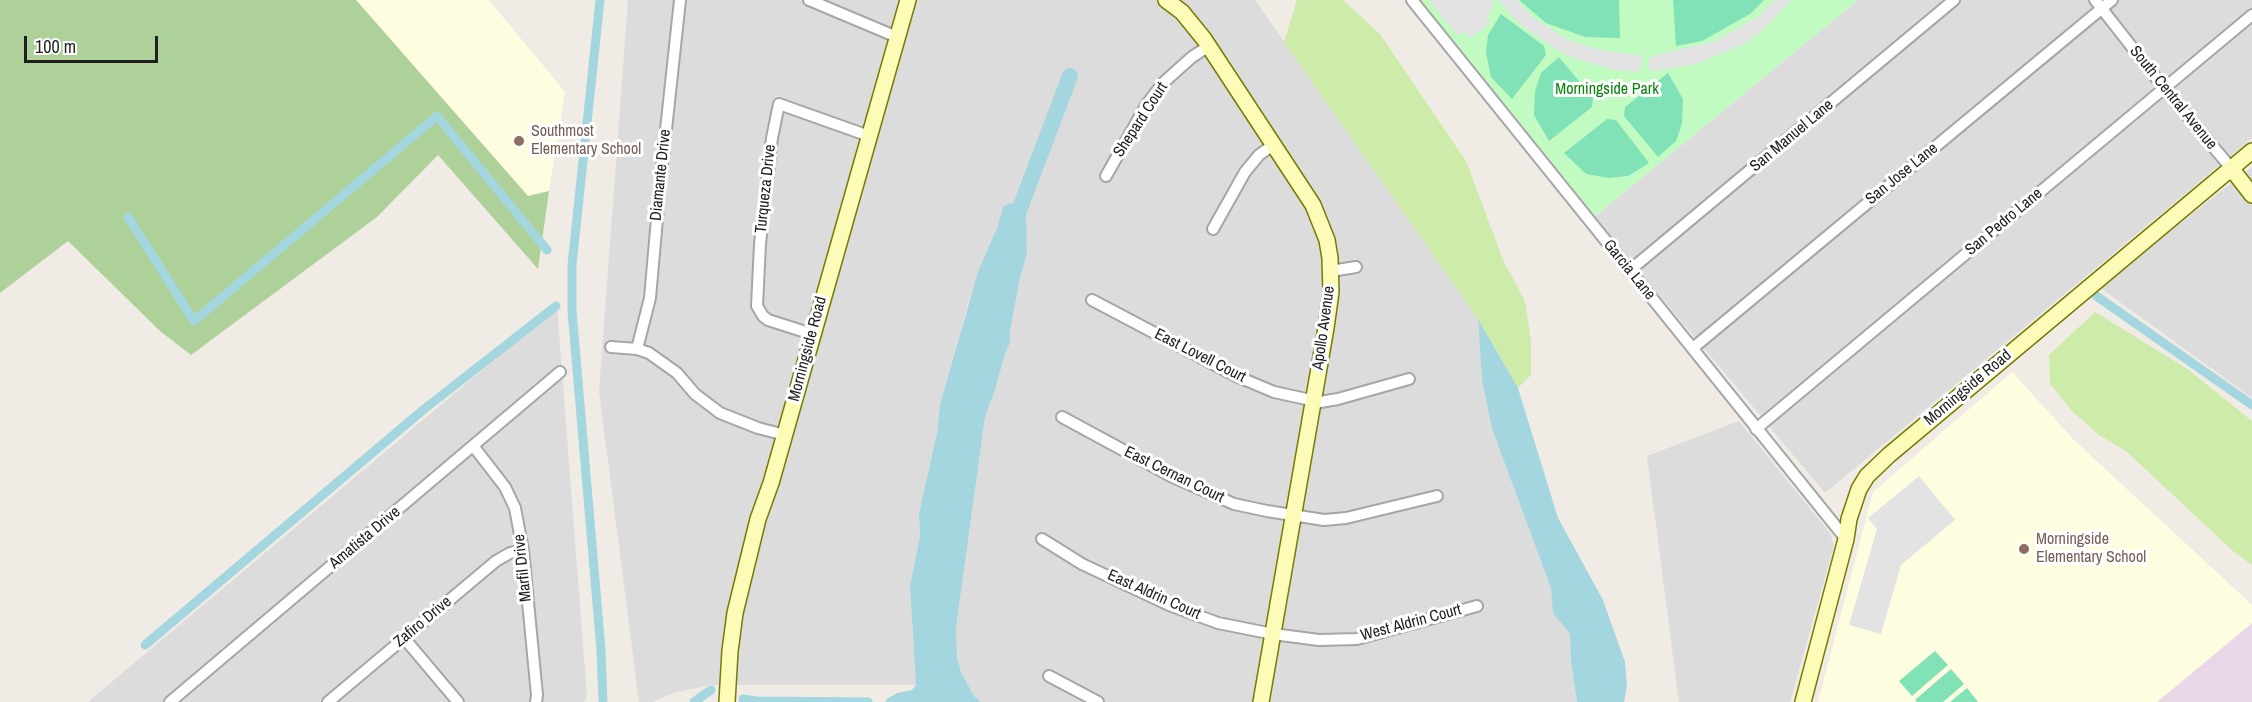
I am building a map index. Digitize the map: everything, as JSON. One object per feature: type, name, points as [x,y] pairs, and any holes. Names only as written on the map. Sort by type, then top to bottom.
[{"type":"street","name":"Diamante Drive","points":[[636,349],[650,298],[680,0]]},
{"type":"street","points":[[809,0],[897,37]]},
{"type":"street","name":"Morningside Road","points":[[725,701],[735,613],[758,519],[785,435],[908,0]]},
{"type":"street","name":"Apollo Avenue","points":[[1166,0],[1182,12],[1209,46],[1246,101],[1313,205],[1327,240],[1331,271],[1327,319],[1261,702]]},
{"type":"street","name":"Garcia Lane","points":[[1412,0],[1846,539]]},
{"type":"street","name":"San Manuel Lane","points":[[1629,271],[1954,0]]},
{"type":"street","name":"San Jose Lane","points":[[1692,348],[2098,4],[2112,0]]},
{"type":"street","name":"South Central Avenue","points":[[2098,4],[2252,195]]},
{"type":"street","name":"San Pedro Lane","points":[[1756,429],[2252,15]]},
{"type":"street","name":"Shepard Court","points":[[1106,176],[1141,114],[1163,83],[1192,57],[1209,46]]},
{"type":"street","name":"Turqueza Drive","points":[[812,334],[768,320],[757,306],[760,244],[772,138],[779,104],[869,136]]},
{"type":"street","points":[[1213,229],[1245,172],[1259,155],[1273,145]]},
{"type":"street","name":"Morningside Road","points":[[1803,702],[1854,504],[1867,476],[1889,455],[2252,151]]},
{"type":"street","points":[[1331,271],[1356,267]]},
{"type":"street","name":"East Lovell Court","points":[[1092,300],[1236,376],[1274,392],[1313,401],[1338,399],[1409,379]]},
{"type":"street","points":[[610,347],[636,349],[649,353],[677,373],[695,394],[720,413],[758,428],[785,435]]},
{"type":"street","name":"Amatista Drive","points":[[170,702],[560,372]]},
{"type":"street","name":"East Cernan Court","points":[[1062,417],[1172,476],[1234,504],[1324,520],[1346,518],[1437,496]]},
{"type":"street","name":"Marfil Drive","points":[[474,447],[492,468],[511,497],[515,508],[523,550],[536,702]]},
{"type":"street","name":"East Aldrin Court","points":[[1042,539],[1082,564],[1169,605],[1218,623],[1273,634]]},
{"type":"street","name":"Zafiro Drive","points":[[328,702],[496,561],[510,553],[523,550]]},
{"type":"street","name":"West Aldrin Court","points":[[1273,634],[1319,640],[1357,639],[1477,606]]},
{"type":"street","points":[[404,638],[458,702]]},
{"type":"street","points":[[1049,676],[1098,702]]},
{"type":"shaded area","name":"Southmost Elementary School","points":[[356,0],[489,0],[565,92],[549,191],[529,197]]},
{"type":"shaded area","points":[[628,0],[1255,0],[1478,319],[1482,380],[1492,429],[1551,588],[1554,613],[1570,634],[1571,662],[1577,702],[981,702],[975,697],[961,672],[957,657],[956,628],[985,417],[1010,343],[1010,331],[1020,278],[1027,254],[1024,205],[1003,207],[969,301],[940,404],[937,433],[919,513],[920,536],[910,586],[916,685],[711,685],[676,692],[652,702],[639,702],[599,391]]},
{"type":"shaded area","points":[[1429,0],[1491,0],[1494,5],[1486,18],[1490,23],[1470,38],[1464,32],[1457,35]]},
{"type":"shaded area","points":[[1498,0],[1517,0],[1534,18],[1568,40],[1600,50],[1643,56],[1640,72],[1616,70],[1576,59],[1557,50],[1520,24]]},
{"type":"shaded area","points":[[1774,0],[1791,0],[1762,31],[1742,45],[1696,64],[1649,71],[1649,57],[1716,41],[1759,16]]},
{"type":"shaded area","points":[[1858,0],[2252,0],[2252,138],[1825,493],[1594,217]]},
{"type":"shaded area","points":[[2252,167],[2252,398],[2099,287]]},
{"type":"shaded area","points":[[557,307],[587,696],[584,702],[88,702]]},
{"type":"shaded area","name":"Morningside Elementary School","points":[[2012,372],[2074,440],[2252,605],[2252,623],[2157,702],[1818,702],[1873,492]]},
{"type":"shaded area","points":[[1739,421],[1830,533],[1834,546],[1790,702],[1679,702],[1647,456]]},
{"type":"shaded area","points":[[1919,476],[1955,520],[1901,565],[1881,634],[1849,625],[1877,529],[1868,518]]},
{"type":"shaded area","points":[[2252,623],[2252,702],[2157,702]]},
{"type":"green space","points":[[0,0],[356,0],[528,196],[549,191],[538,269],[438,155],[377,217],[191,355],[160,331],[68,241],[0,293]]},
{"type":"green space","points":[[1297,0],[1343,0],[1380,34],[1466,161],[1503,260],[1525,301],[1531,341],[1531,375],[1518,388],[1478,319],[1284,42]]},
{"type":"green space","name":"Morningside Park","points":[[1420,0],[1858,0],[1594,217]]},
{"type":"green space","points":[[1519,0],[1619,0],[1620,38],[1585,37],[1546,23]]},
{"type":"green space","points":[[1673,0],[1764,0],[1750,14],[1702,41],[1676,46]]},
{"type":"green space","points":[[1501,14],[1544,46],[1546,55],[1512,99],[1491,77],[1486,53],[1488,35]]},
{"type":"green space","points":[[1559,57],[1593,98],[1592,107],[1549,141],[1534,115],[1535,91],[1541,73]]},
{"type":"green space","points":[[1668,73],[1683,99],[1682,123],[1676,141],[1658,157],[1624,116],[1625,107]]},
{"type":"green space","points":[[1607,119],[1616,120],[1649,163],[1628,176],[1609,178],[1586,174],[1564,153]]},
{"type":"green space","points":[[2095,312],[2186,368],[2252,421],[2252,565],[2234,552],[2127,452],[2099,435],[2073,412],[2050,384],[2049,355]]},
{"type":"green space","points":[[1935,651],[1948,665],[1912,696],[1899,681]]},
{"type":"green space","points":[[1951,669],[1964,684],[1943,702],[1917,702],[1915,700]]},
{"type":"green space","points":[[1967,688],[1978,702],[1950,702]]},
{"type":"water","points":[[1010,203],[1024,205],[1027,254],[1020,278],[1010,331],[1010,343],[985,417],[956,628],[957,657],[961,672],[974,696],[981,702],[885,702],[897,693],[912,690],[916,685],[910,586],[920,536],[919,513],[937,433],[940,404],[978,272],[997,228],[1003,207]]},
{"type":"water","points":[[1478,319],[1518,388],[1558,518],[1603,600],[1625,662],[1627,686],[1624,702],[1577,702],[1571,662],[1570,634],[1553,613],[1551,588],[1492,429],[1482,380]]},
{"type":"waterway","points":[[600,0],[572,265],[572,311],[601,650],[603,702]]},
{"type":"waterway","points":[[1014,224],[1070,76]]},
{"type":"waterway","points":[[128,217],[194,321],[437,116],[547,250]]},
{"type":"waterway","points":[[2095,295],[2252,405]]},
{"type":"waterway","points":[[145,645],[423,410],[556,306]]},
{"type":"waterway","points":[[694,702],[711,690]]},
{"type":"waterway","points":[[743,699],[868,702]]},
{"type":"place","name":"Southmost Elementary School","points":[[519,141]]},
{"type":"place","name":"Morningside Elementary School","points":[[2024,549]]}]
